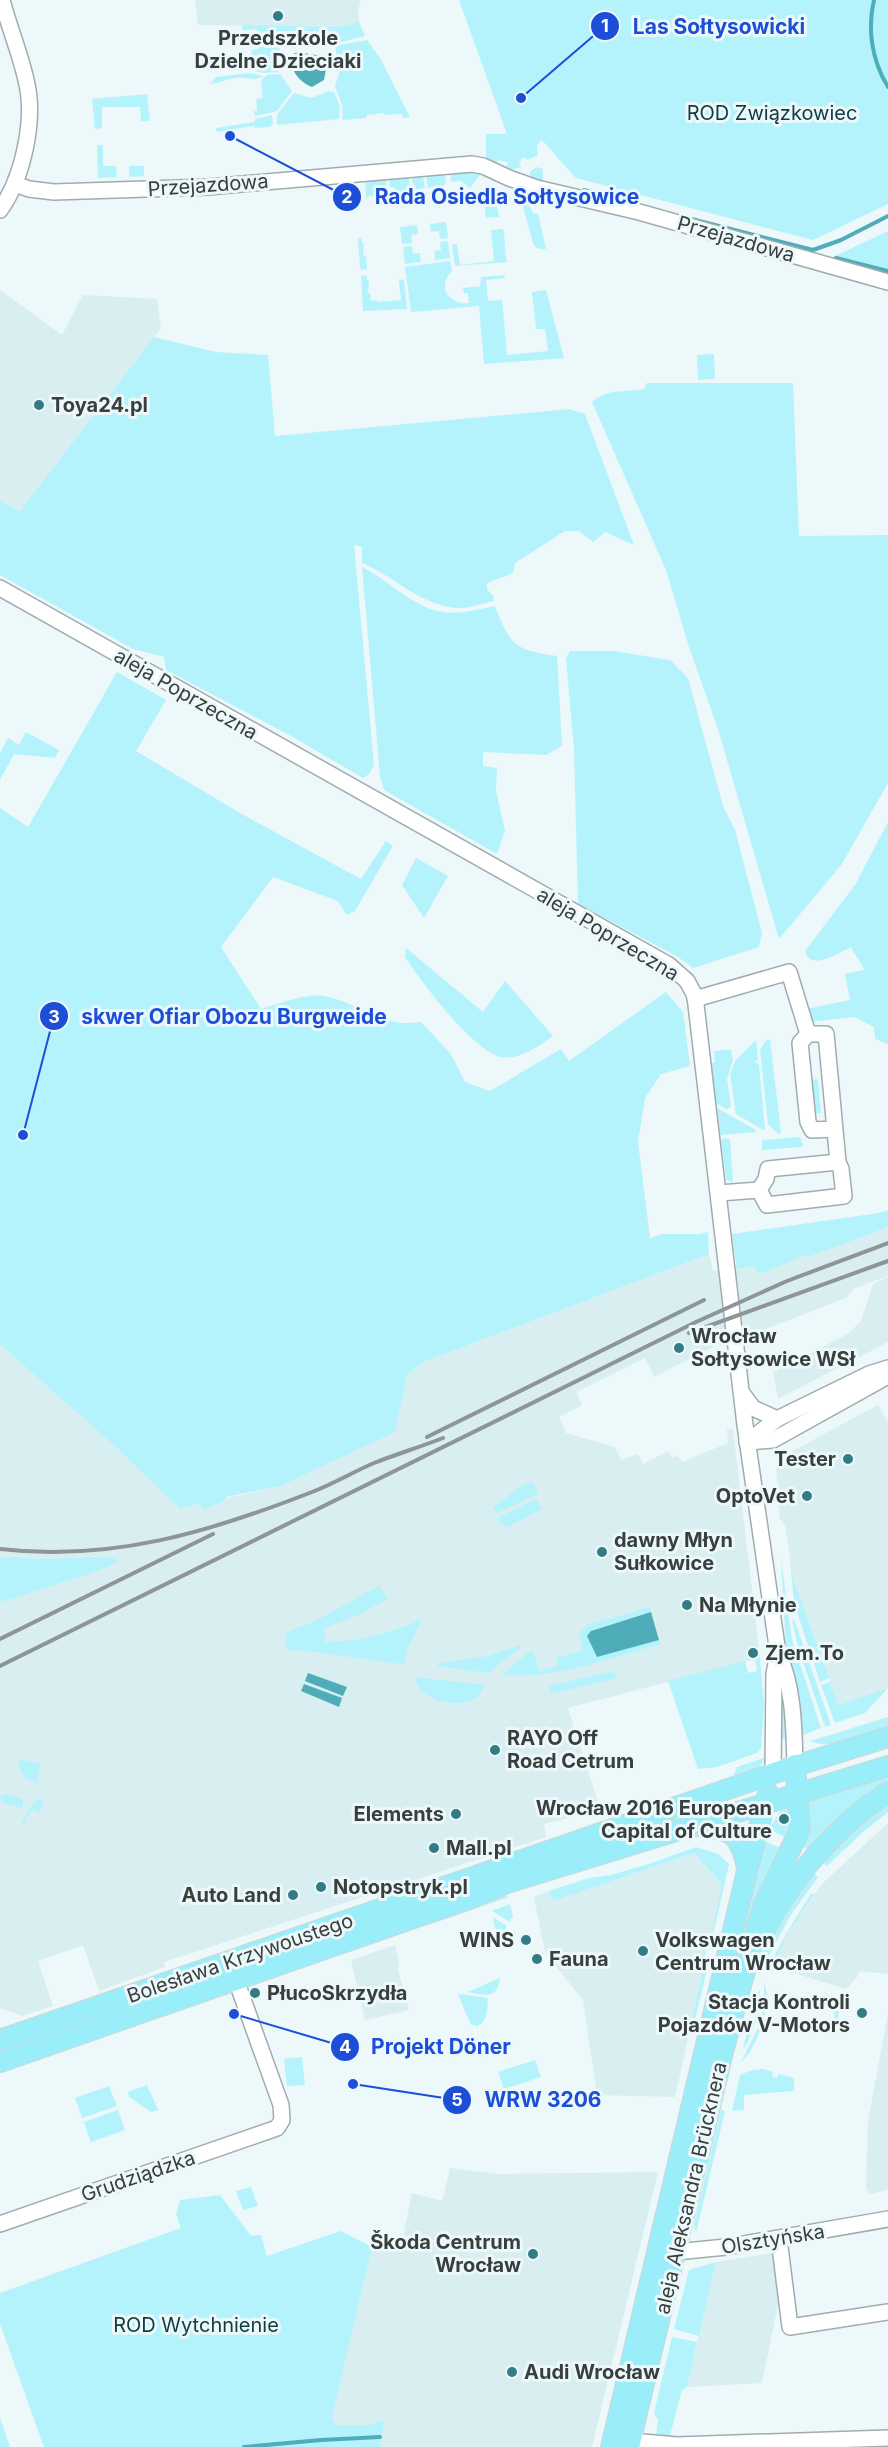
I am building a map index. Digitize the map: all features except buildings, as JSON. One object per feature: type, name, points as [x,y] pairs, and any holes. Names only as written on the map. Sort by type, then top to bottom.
[{"type":"main road","name":"Bolesława Krzywoustego","points":[[0,2040],[773,1773],[888,1737]]},
{"type":"main road","name":"aleja Aleksandra Brücknera","points":[[611,2447],[763,1907],[800,1828],[795,1766]]},
{"type":"main road","name":"Bolesława Krzywoustego","points":[[0,2062],[507,1884],[766,1803],[798,1796],[888,1766]]},
{"type":"main road","name":"aleja Aleksandra Brücknera","points":[[630,2444],[667,2251],[747,1871],[773,1773]]},
{"type":"main road","points":[[750,1957],[785,1895],[812,1861],[837,1833],[888,1792]]},
{"type":"main road","points":[[691,1826],[723,1829],[732,1834],[743,1847],[747,1871]]},
{"type":"street","points":[[0,210],[15,184],[28,128],[29,100],[26,81],[2,0]]},
{"type":"street","name":"Przejazdowa","points":[[15,184],[29,189],[54,192],[208,187],[472,164],[483,166],[537,188],[609,204],[888,282]]},
{"type":"street","name":"aleja Poprzeczna","points":[[0,588],[669,965],[687,981],[695,999],[747,1442],[778,1653],[789,1690],[795,1766]]},
{"type":"street","points":[[695,999],[789,972],[808,1034]]},
{"type":"street","points":[[759,1190],[768,1205],[844,1196],[834,1128],[826,1034],[808,1034],[800,1043],[808,1122],[812,1130],[834,1128]]},
{"type":"street","points":[[759,1190],[766,1179],[768,1169],[838,1162]]},
{"type":"street","points":[[719,1194],[759,1190]]},
{"type":"street","points":[[747,1442],[777,1419],[869,1374],[888,1368]]},
{"type":"street","points":[[747,1442],[773,1440],[888,1376]]},
{"type":"street","points":[[741,1390],[744,1398],[753,1408],[777,1419]]},
{"type":"street","points":[[754,1479],[758,1464],[773,1440]]},
{"type":"street","name":"aleja Poprzeczna","points":[[773,1773],[774,1674],[778,1653]]},
{"type":"street","name":"Grudziądzka","points":[[0,2224],[277,2128],[282,2120],[281,2105],[236,1980]]},
{"type":"street","name":"Olsztyńska","points":[[667,2251],[779,2239],[888,2219]]},
{"type":"street","points":[[779,2239],[790,2326],[888,2312]]},
{"type":"street","points":[[630,2444],[805,2444],[888,2438]]},
{"type":"shaded area","name":"Przedszkole Dzielne Dzieciaki","points":[[195,0],[361,0],[358,10],[359,22],[338,27],[198,25]]},
{"type":"shaded area","points":[[298,52],[321,56],[327,64],[324,80],[312,87],[299,78],[292,65],[293,54]]},
{"type":"shaded area","points":[[0,290],[62,335],[83,295],[157,299],[161,328],[20,511],[0,501]]},
{"type":"shaded area","points":[[888,1215],[888,1276],[855,1288],[846,1298],[742,1338],[723,1342],[654,1377],[645,1358],[576,1392],[582,1405],[559,1417],[566,1433],[615,1447],[621,1460],[638,1454],[643,1464],[668,1451],[672,1458],[678,1455],[682,1462],[728,1443],[727,1429],[733,1429],[760,1658],[568,1708],[599,1805],[568,1818],[544,1824],[546,1837],[164,1962],[165,1967],[99,1991],[83,1945],[38,1961],[53,2006],[22,2016],[0,2008],[0,1344],[120,1451],[180,1509],[280,1486],[402,1397],[407,1375],[423,1362],[709,1254],[713,1271],[743,1264]]},
{"type":"shaded area","points":[[888,1277],[888,1342],[778,1399],[773,1372],[848,1334],[861,1321],[873,1284]]},
{"type":"shaded area","points":[[878,1405],[888,1423],[888,1688],[838,1705],[793,1579],[785,1525],[780,1520],[776,1464],[785,1455]]},
{"type":"shaded area","points":[[651,1612],[659,1640],[597,1657],[587,1636],[591,1631]]},
{"type":"shaded area","points":[[308,1673],[347,1687],[343,1696],[305,1681]]},
{"type":"shaded area","points":[[304,1684],[342,1698],[339,1707],[301,1691]]},
{"type":"shaded area","points":[[888,1823],[888,1974],[859,1971],[858,1976],[846,1989],[797,1974],[775,1958],[797,1917],[823,1883]]},
{"type":"shaded area","name":"Volkswagen Centrum Wrocław","points":[[694,1853],[723,1883],[710,1944],[705,1948],[701,1965],[703,1971],[675,2097],[597,2095],[583,2000],[545,1952],[534,1897],[549,1891],[553,1901]]},
{"type":"shaded area","points":[[395,1945],[399,1963],[398,1970],[409,2010],[365,2020],[351,1960]]},
{"type":"shaded area","points":[[888,2014],[888,2190],[870,2194],[866,2188],[868,2121]]},
{"type":"shaded area","points":[[450,2168],[497,2174],[658,2172],[592,2447],[380,2447],[385,2420],[373,2425],[336,2425],[332,2417],[372,2247],[389,2240],[402,2243],[412,2193],[442,2201]]},
{"type":"shaded area","points":[[772,2253],[779,2299],[762,2383],[687,2387],[716,2262]]},
{"type":"green space","name":"ROD Związkowiec","points":[[459,0],[888,0],[888,204],[813,240],[576,178],[542,140],[537,145],[538,155],[527,160],[522,158],[519,164],[522,167],[514,169],[511,174],[504,172],[508,162],[498,160],[495,166],[486,161],[486,134],[507,134]]},
{"type":"green space","points":[[359,22],[365,36],[326,46],[304,41],[284,44],[254,29],[245,31],[242,29],[242,25],[338,27]]},
{"type":"green space","points":[[256,32],[280,47],[280,70],[278,72],[263,73],[250,70],[251,50],[258,49]]},
{"type":"green space","points":[[367,40],[380,58],[410,117],[403,118],[402,114],[384,115],[384,113],[367,115],[366,118],[343,120],[342,105],[335,86],[340,71],[335,46]]},
{"type":"green space","points":[[250,73],[263,76],[256,79],[235,78],[210,84],[216,77]]},
{"type":"green space","points":[[280,74],[292,91],[277,111],[255,116],[256,99],[263,98],[261,80],[267,75]]},
{"type":"green space","points":[[329,91],[334,92],[340,107],[339,119],[277,125],[277,115],[294,93],[311,98]]},
{"type":"green space","points":[[147,94],[150,121],[141,121],[140,107],[102,107],[102,128],[95,129],[92,99]]},
{"type":"green space","points":[[272,115],[273,124],[269,127],[256,128],[253,126],[217,132],[216,128],[255,122],[255,119]]},
{"type":"green space","points":[[97,145],[103,145],[103,166],[116,166],[117,177],[98,178]]},
{"type":"green space","points":[[129,166],[144,166],[144,176],[129,177]]},
{"type":"green space","points":[[536,167],[543,169],[543,183],[531,179],[530,172]]},
{"type":"green space","points":[[450,173],[481,174],[470,188],[461,181],[451,182]]},
{"type":"green space","points":[[445,174],[446,183],[443,186],[428,188],[426,176]]},
{"type":"green space","points":[[423,176],[425,188],[414,190],[412,177]]},
{"type":"green space","points":[[409,177],[410,190],[395,192],[394,187],[390,187],[389,178]]},
{"type":"green space","points":[[386,179],[387,188],[378,189],[378,193],[373,197],[370,195],[366,200],[365,180]]},
{"type":"green space","points":[[514,188],[524,191],[533,213],[538,214],[546,249],[534,246],[519,193],[511,195]]},
{"type":"green space","points":[[496,202],[499,217],[486,218],[484,203]]},
{"type":"green space","points":[[446,222],[448,238],[440,239],[439,231],[431,232],[430,224]]},
{"type":"green space","points":[[417,225],[418,234],[411,235],[412,243],[402,244],[400,227]]},
{"type":"green space","points":[[503,229],[507,262],[455,266],[452,245],[457,244],[460,265],[494,261],[491,230]]},
{"type":"green space","points":[[888,231],[888,277],[831,261],[833,257]]},
{"type":"green space","points":[[361,237],[364,243],[363,255],[366,256],[367,269],[361,270],[358,239]]},
{"type":"green space","points":[[448,241],[450,258],[435,260],[434,251],[441,250],[440,242]]},
{"type":"green space","points":[[412,246],[413,253],[420,253],[421,262],[405,264],[403,247]]},
{"type":"green space","points":[[450,261],[452,271],[447,277],[445,289],[451,298],[462,303],[469,303],[468,293],[464,293],[463,288],[480,286],[481,277],[504,275],[505,278],[486,280],[488,301],[502,300],[507,355],[548,351],[545,329],[536,329],[532,292],[546,290],[564,358],[484,364],[479,306],[411,312],[405,267]]},
{"type":"green space","points":[[366,275],[369,280],[368,293],[370,293],[371,301],[377,300],[377,302],[401,300],[399,280],[404,279],[407,309],[363,311],[361,276]]},
{"type":"green space","points":[[154,337],[216,352],[268,355],[275,436],[570,409],[585,414],[634,545],[605,532],[593,542],[579,531],[565,531],[515,563],[513,573],[487,583],[487,589],[494,601],[457,608],[431,602],[362,563],[362,547],[354,545],[374,765],[369,774],[363,778],[293,737],[166,670],[164,657],[133,649],[0,575],[0,501],[20,511]]},
{"type":"green space","points":[[714,354],[715,379],[698,380],[697,355]]},
{"type":"green space","points":[[647,383],[793,383],[799,536],[888,535],[888,783],[842,864],[779,939],[718,729],[689,647],[666,570],[592,402],[610,393],[644,389]]},
{"type":"green space","points":[[362,567],[411,599],[434,610],[455,613],[495,606],[505,630],[516,644],[531,651],[557,656],[562,746],[546,755],[483,752],[483,766],[497,768],[496,791],[505,831],[497,854],[384,790],[380,776]]},
{"type":"green space","points":[[570,651],[613,651],[670,660],[688,678],[723,806],[735,830],[762,933],[759,947],[693,968],[678,957],[578,904],[574,749],[566,659]]},
{"type":"green space","points":[[117,672],[166,700],[136,751],[240,813],[361,879],[386,841],[393,846],[355,911],[347,915],[338,901],[273,877],[221,947],[261,1009],[306,996],[324,996],[345,1002],[386,1020],[421,1022],[451,1054],[465,1082],[490,1091],[561,1049],[569,1061],[666,992],[683,1012],[690,1066],[661,1074],[645,1098],[638,1142],[650,1238],[662,1234],[708,1232],[709,1254],[423,1362],[407,1375],[395,1432],[280,1486],[226,1497],[225,1500],[204,1510],[199,1504],[180,1509],[120,1451],[0,1344],[0,808],[28,827]]},
{"type":"green space","points":[[26,732],[59,750],[55,758],[14,754],[0,780],[0,753],[8,738],[19,745]]},
{"type":"green space","points":[[888,822],[888,1044],[875,1039],[874,1027],[855,1017],[809,1022],[806,1009],[850,1000],[845,974],[864,970],[851,947],[819,961],[808,957],[805,951],[855,885]]},
{"type":"green space","points":[[416,858],[448,876],[424,918],[402,885]]},
{"type":"green space","points":[[406,948],[483,1012],[505,981],[553,1036],[527,1052],[512,1057],[497,1056],[485,1049],[460,1027],[434,997],[405,957]]},
{"type":"green space","points":[[770,1039],[781,1133],[778,1134],[768,1124],[760,1050],[765,1041]]},
{"type":"green space","points":[[756,1040],[758,1060],[755,1061],[759,1065],[765,1129],[763,1130],[736,1114],[730,1074],[736,1060]]},
{"type":"green space","points":[[731,1050],[733,1060],[727,1079],[731,1107],[726,1109],[716,1103],[712,1063],[715,1062],[714,1051]]},
{"type":"green space","points":[[818,1079],[821,1113],[810,1114],[806,1080]]},
{"type":"green space","points":[[717,1108],[756,1130],[756,1132],[720,1135]]},
{"type":"green space","points":[[800,1137],[803,1146],[801,1147],[762,1150],[762,1140]]},
{"type":"green space","points":[[723,1138],[730,1139],[733,1183],[726,1179],[721,1141]]},
{"type":"green space","points":[[888,1210],[888,1227],[759,1274],[754,1266],[737,1269],[732,1234]]},
{"type":"green space","points":[[533,1482],[538,1494],[496,1513],[493,1507],[523,1485]]},
{"type":"green space","points":[[536,1499],[542,1509],[507,1527],[499,1523],[497,1518]]},
{"type":"green space","points":[[0,1557],[43,1559],[110,1557],[120,1561],[92,1573],[0,1602]]},
{"type":"green space","points":[[781,1559],[792,1640],[821,1728],[803,1735],[798,1723],[786,1650]]},
{"type":"green space","points":[[790,1559],[793,1579],[829,1678],[820,1682],[794,1603]]},
{"type":"green space","points":[[379,1586],[388,1599],[356,1616],[324,1628],[325,1642],[375,1636],[422,1619],[407,1650],[404,1664],[285,1648],[287,1632],[315,1621]]},
{"type":"green space","points":[[650,1607],[651,1612],[591,1631],[597,1657],[659,1640],[660,1644],[562,1671],[501,1675],[530,1651],[533,1651],[539,1671],[558,1666],[556,1658],[583,1650],[579,1634],[587,1625]]},
{"type":"green space","points":[[792,1619],[831,1725],[825,1727],[798,1647]]},
{"type":"green space","points":[[520,1645],[520,1648],[488,1673],[437,1666],[439,1663],[489,1656]]},
{"type":"green space","points":[[760,1658],[764,1705],[761,1749],[757,1753],[717,1767],[698,1769],[668,1681],[745,1661],[748,1673],[757,1671],[755,1659]]},
{"type":"green space","points":[[614,1671],[617,1678],[551,1694],[549,1686]]},
{"type":"green space","points":[[780,1675],[790,1736],[780,1740],[782,1704]]},
{"type":"green space","points":[[415,1677],[484,1685],[479,1696],[466,1702],[451,1703],[427,1695],[417,1684]]},
{"type":"green space","points":[[830,1682],[838,1705],[888,1688],[865,1713],[835,1723],[821,1685]]},
{"type":"green space","points":[[888,1717],[888,1726],[849,1740],[829,1744],[810,1741]]},
{"type":"green space","points":[[766,1757],[759,1768],[735,1779],[733,1776],[737,1767]]},
{"type":"green space","points":[[20,1759],[41,1764],[37,1782],[26,1779],[18,1766]]},
{"type":"green space","points":[[888,1773],[888,1784],[811,1853],[802,1845],[806,1802]]},
{"type":"green space","points":[[5,1794],[23,1799],[23,1808],[2,1803],[0,1797]]},
{"type":"green space","points":[[727,1796],[729,1805],[594,1845]]},
{"type":"green space","points":[[37,1800],[44,1801],[39,1813],[32,1809],[23,1826],[21,1825],[29,1809]]},
{"type":"green space","points":[[888,1800],[888,1812],[827,1866],[820,1861],[838,1841]]},
{"type":"green space","points":[[790,1808],[793,1820],[788,1839],[769,1829],[781,1810]]},
{"type":"green space","points":[[764,1841],[783,1849],[749,1923],[711,2071],[743,1924]]},
{"type":"green space","points":[[696,1847],[718,1854],[729,1864],[711,1944],[707,1948],[703,1962],[706,1974],[692,2031],[681,2025],[682,2022],[691,2024],[703,1971],[702,1964],[703,1956],[706,1949],[710,1944],[722,1883],[694,1853],[553,1901],[549,1891],[589,1878],[611,1875],[649,1864]]},
{"type":"green space","points":[[811,1871],[818,1877],[790,1916],[764,1965],[763,1955],[771,1930]]},
{"type":"green space","points":[[811,1894],[814,1894],[789,1931],[776,1958],[772,1973],[768,1971],[782,1941]]},
{"type":"green space","points":[[502,1895],[509,1897],[434,1923],[434,1921]]},
{"type":"green space","points":[[510,1904],[513,1916],[510,1922],[492,1911]]},
{"type":"green space","points":[[493,1919],[507,1926],[499,1941]]},
{"type":"green space","points":[[500,1978],[499,1985],[493,1993],[484,1995],[468,1992]]},
{"type":"green space","points":[[764,1983],[766,2002],[762,2025],[753,2047],[741,2062],[758,2028],[764,2008]]},
{"type":"green space","points":[[760,1989],[759,2005],[756,2021],[743,2050],[748,2026],[753,2027],[757,2014],[753,2013]]},
{"type":"green space","points":[[823,1992],[829,1995],[837,2005],[839,2016],[833,2034],[829,2032],[835,2011],[834,2006]]},
{"type":"green space","points":[[458,1994],[488,1998],[486,2015],[480,2025],[476,2027],[476,2025],[471,2025]]},
{"type":"green space","points":[[302,2057],[305,2085],[287,2086],[284,2059]]},
{"type":"green space","points":[[535,2060],[541,2077],[504,2089],[498,2072]]},
{"type":"green space","points":[[763,2069],[773,2072],[772,2077],[777,2078],[778,2074],[794,2078],[794,2091],[744,2095],[744,2110],[732,2111],[740,2075],[752,2070]]},
{"type":"green space","points":[[147,2085],[158,2110],[151,2112],[129,2097],[128,2092]]},
{"type":"green space","points":[[109,2086],[117,2106],[82,2118],[75,2098]]},
{"type":"green space","points":[[118,2110],[125,2130],[91,2142],[84,2122]]},
{"type":"green space","points":[[721,2110],[725,2111],[696,2233],[694,2224]]},
{"type":"green space","points":[[251,2187],[258,2206],[243,2210],[236,2191]]},
{"type":"green space","name":"ROD Wytchnienie","points":[[220,2195],[251,2236],[261,2235],[267,2256],[341,2231],[372,2247],[332,2417],[336,2425],[372,2425],[385,2420],[380,2447],[44,2447],[0,2324],[0,2293],[181,2228],[176,2214],[180,2200]]},
{"type":"green space","points":[[716,2262],[699,2336],[674,2329],[689,2270]]},
{"type":"green space","points":[[673,2294],[676,2296],[646,2420],[645,2416]]},
{"type":"green space","points":[[672,2337],[697,2342],[687,2387],[682,2390],[669,2439],[656,2435],[658,2420],[654,2413]]},
{"type":"green space","points":[[0,2418],[10,2447],[0,2447]]},
{"type":"waterway","points":[[874,0],[871,22],[872,45],[878,67],[888,87]]},
{"type":"waterway","points":[[584,190],[630,202]]},
{"type":"waterway","points":[[680,216],[813,250],[841,240],[888,216]]},
{"type":"waterway","points":[[836,258],[888,271]]},
{"type":"waterway","points":[[244,2447],[380,2437]]},
{"type":"railway","points":[[0,1666],[696,1322],[787,1281],[888,1243]]},
{"type":"railway","points":[[689,1333],[888,1261]]},
{"type":"railway","points":[[427,1437],[704,1300]]},
{"type":"railway","points":[[0,1549],[41,1552],[81,1551],[121,1547],[198,1531],[236,1520],[312,1492],[374,1463],[443,1438]]},
{"type":"railway","points":[[0,1639],[213,1534]]},
{"type":"place","name":"Przedszkole Dzielne Dzieciaki","points":[[278,16]]},
{"type":"place","name":"Las Sołtysowicki","points":[[521,98]]},
{"type":"place","name":"Rada Osiedla Sołtysowice","points":[[230,136]]},
{"type":"place","name":"Toya24.pl","points":[[39,405]]},
{"type":"place","name":"skwer Ofiar Obozu Burgweide","points":[[23,1135]]},
{"type":"place","name":"Wrocław Sołtysowice WSł","points":[[679,1348]]},
{"type":"place","name":"Tester","points":[[848,1459]]},
{"type":"place","name":"OptoVet","points":[[807,1496]]},
{"type":"place","name":"dawny Młyn Sułkowice","points":[[602,1552]]},
{"type":"place","name":"Na Młynie","points":[[687,1605]]},
{"type":"place","name":"Zjem.To","points":[[753,1653]]},
{"type":"place","name":"RAYO Off Road Cetrum","points":[[495,1750]]},
{"type":"place","name":"Elements","points":[[456,1814]]},
{"type":"place","name":"Wrocław 2016 European Capital of Culture","points":[[784,1819]]},
{"type":"place","name":"Mall.pl","points":[[434,1848]]},
{"type":"place","name":"Notopstryk.pl","points":[[321,1887]]},
{"type":"place","name":"Auto Land","points":[[293,1895]]},
{"type":"place","name":"WINS","points":[[526,1940]]},
{"type":"place","name":"Volkswagen Centrum Wrocław","points":[[643,1951]]},
{"type":"place","name":"Fauna","points":[[537,1959]]},
{"type":"place","name":"PłucoSkrzydła","points":[[255,1993]]},
{"type":"place","name":"Stacja Kontroli Pojazdów V-Motors","points":[[862,2013]]},
{"type":"place","name":"Projekt Döner","points":[[234,2014]]},
{"type":"place","name":"WRW 3206","points":[[353,2084]]},
{"type":"place","name":"Škoda Centrum Wrocław","points":[[533,2254]]},
{"type":"place","name":"Audi Wrocław","points":[[512,2372]]}]
